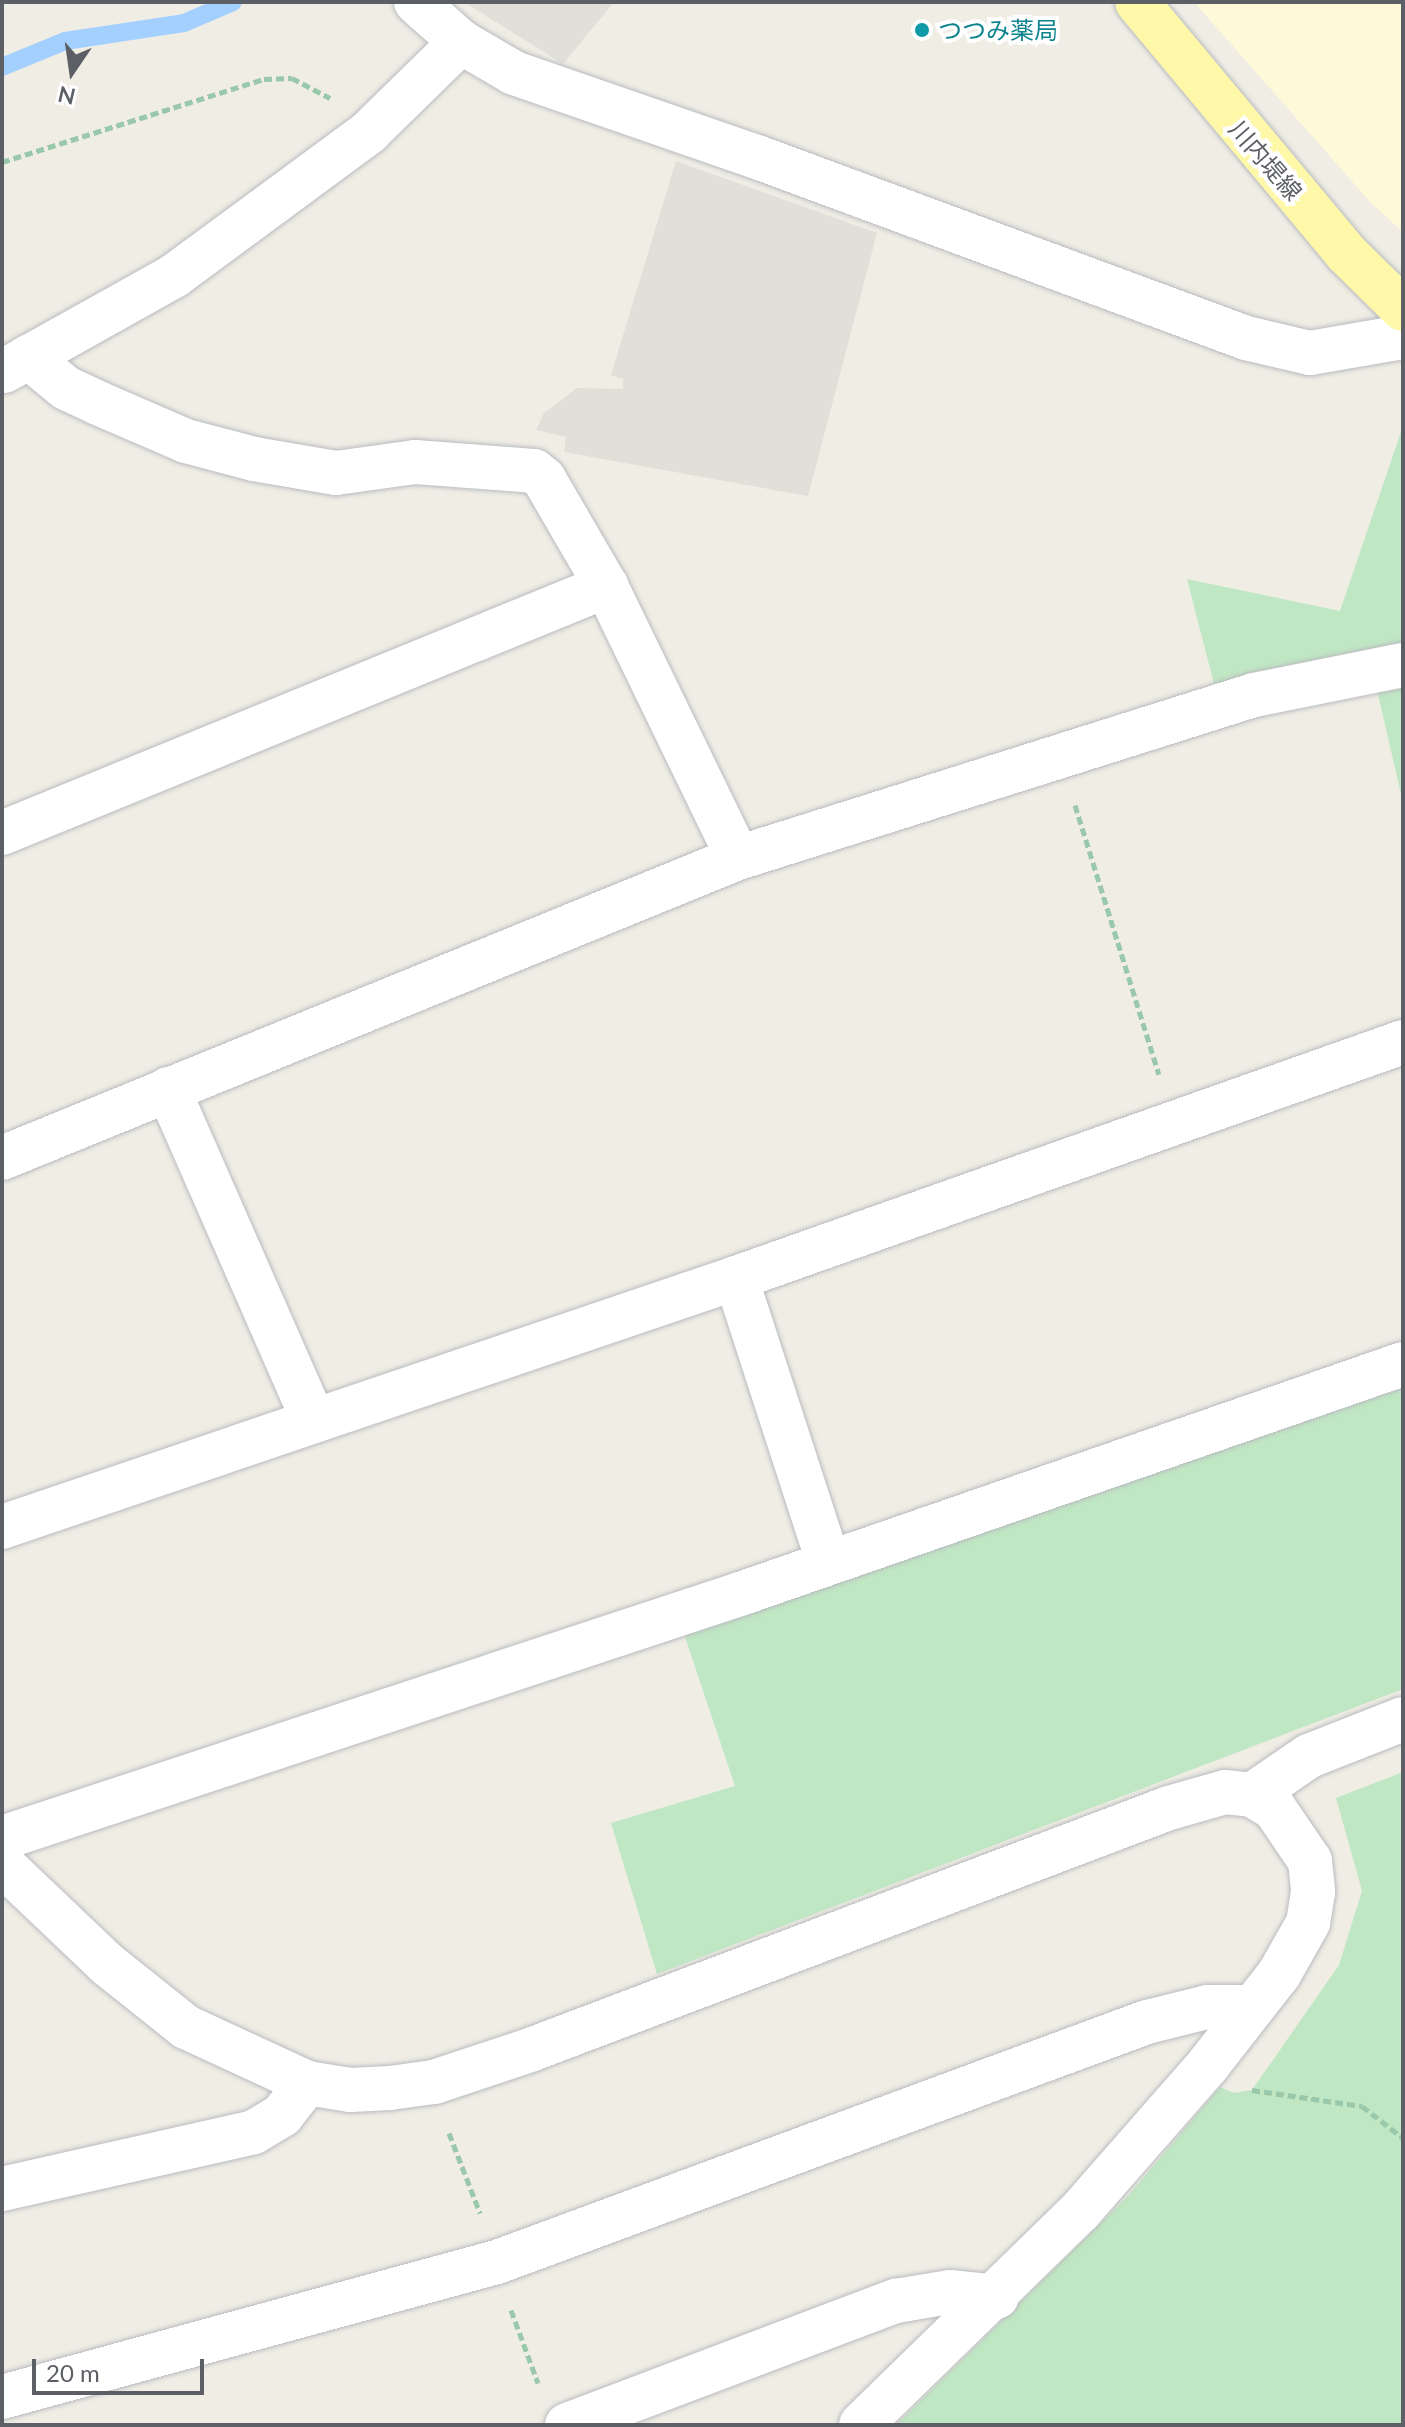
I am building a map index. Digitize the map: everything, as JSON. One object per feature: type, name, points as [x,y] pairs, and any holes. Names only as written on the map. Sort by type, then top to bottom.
[{"type":"main road","name":"川内堤線","points":[[1137,2],[1325,229],[1403,309]]},
{"type":"street","points":[[416,2],[461,42],[514,73],[757,157],[1246,338],[1310,353],[1403,337]]},
{"type":"street","points":[[15,365],[174,276],[369,132],[461,42]]},
{"type":"street","points":[[15,365],[186,441],[254,459],[336,473],[415,462],[534,471],[544,479],[606,586],[738,858]]},
{"type":"street","points":[[2,833],[606,586]]},
{"type":"street","points":[[2,1158],[738,858],[1254,695],[1403,665]]},
{"type":"street","points":[[2,1527],[736,1278],[1403,1042]]},
{"type":"street","points":[[168,1089],[313,1419]]},
{"type":"street","points":[[736,1278],[828,1561]]},
{"type":"street","points":[[2,1838],[1403,1364]]},
{"type":"street","points":[[1252,1795],[1309,1756],[1403,1719]]},
{"type":"street","points":[[2,1864],[154,2004],[223,2048],[307,2083],[350,2090],[434,2082],[1169,1808],[1225,1792],[1252,1795],[1290,1825],[1310,1861],[1313,1892],[1308,1923],[1253,2007],[1208,2065],[997,2297],[861,2425]]},
{"type":"street","points":[[2,2397],[497,2262],[1147,2022],[1207,2007],[1253,2007]]},
{"type":"street","points":[[2,2189],[254,2132],[282,2115],[307,2083]]},
{"type":"street","points":[[567,2425],[896,2301],[950,2292],[997,2297]]},
{"type":"path","points":[[2,162],[264,79],[292,78],[354,111],[369,132]]},
{"type":"path","points":[[1072,796],[1161,1081]]},
{"type":"path","points":[[1208,2065],[1252,2091],[1362,2106],[1403,2138]]},
{"type":"path","points":[[447,2128],[485,2228]]},
{"type":"path","points":[[508,2302],[540,2387]]},
{"type":"shaded area","points":[[464,2],[614,2],[563,64]]},
{"type":"shaded area","points":[[1194,2],[1403,2],[1403,232],[1371,203]]},
{"type":"shaded area","points":[[676,161],[877,233],[808,496],[564,452],[566,437],[536,430],[544,413],[577,388],[623,389],[623,379],[611,375]]},
{"type":"green space","points":[[1403,426],[1403,803],[1369,655],[1214,684],[1187,579],[1340,611]]},
{"type":"green space","points":[[1403,1388],[1403,1689],[657,1974],[611,1823],[735,1786],[684,1634]]},
{"type":"green space","points":[[1403,1772],[1403,2425],[896,2425],[1128,2196],[1220,2087],[1234,2093],[1252,2090],[1339,1965],[1362,1891],[1336,1798]]},
{"type":"waterway","points":[[2,67],[65,41],[184,23],[233,2]]},
{"type":"place","name":"つつみ薬局","points":[[922,30]]}]
